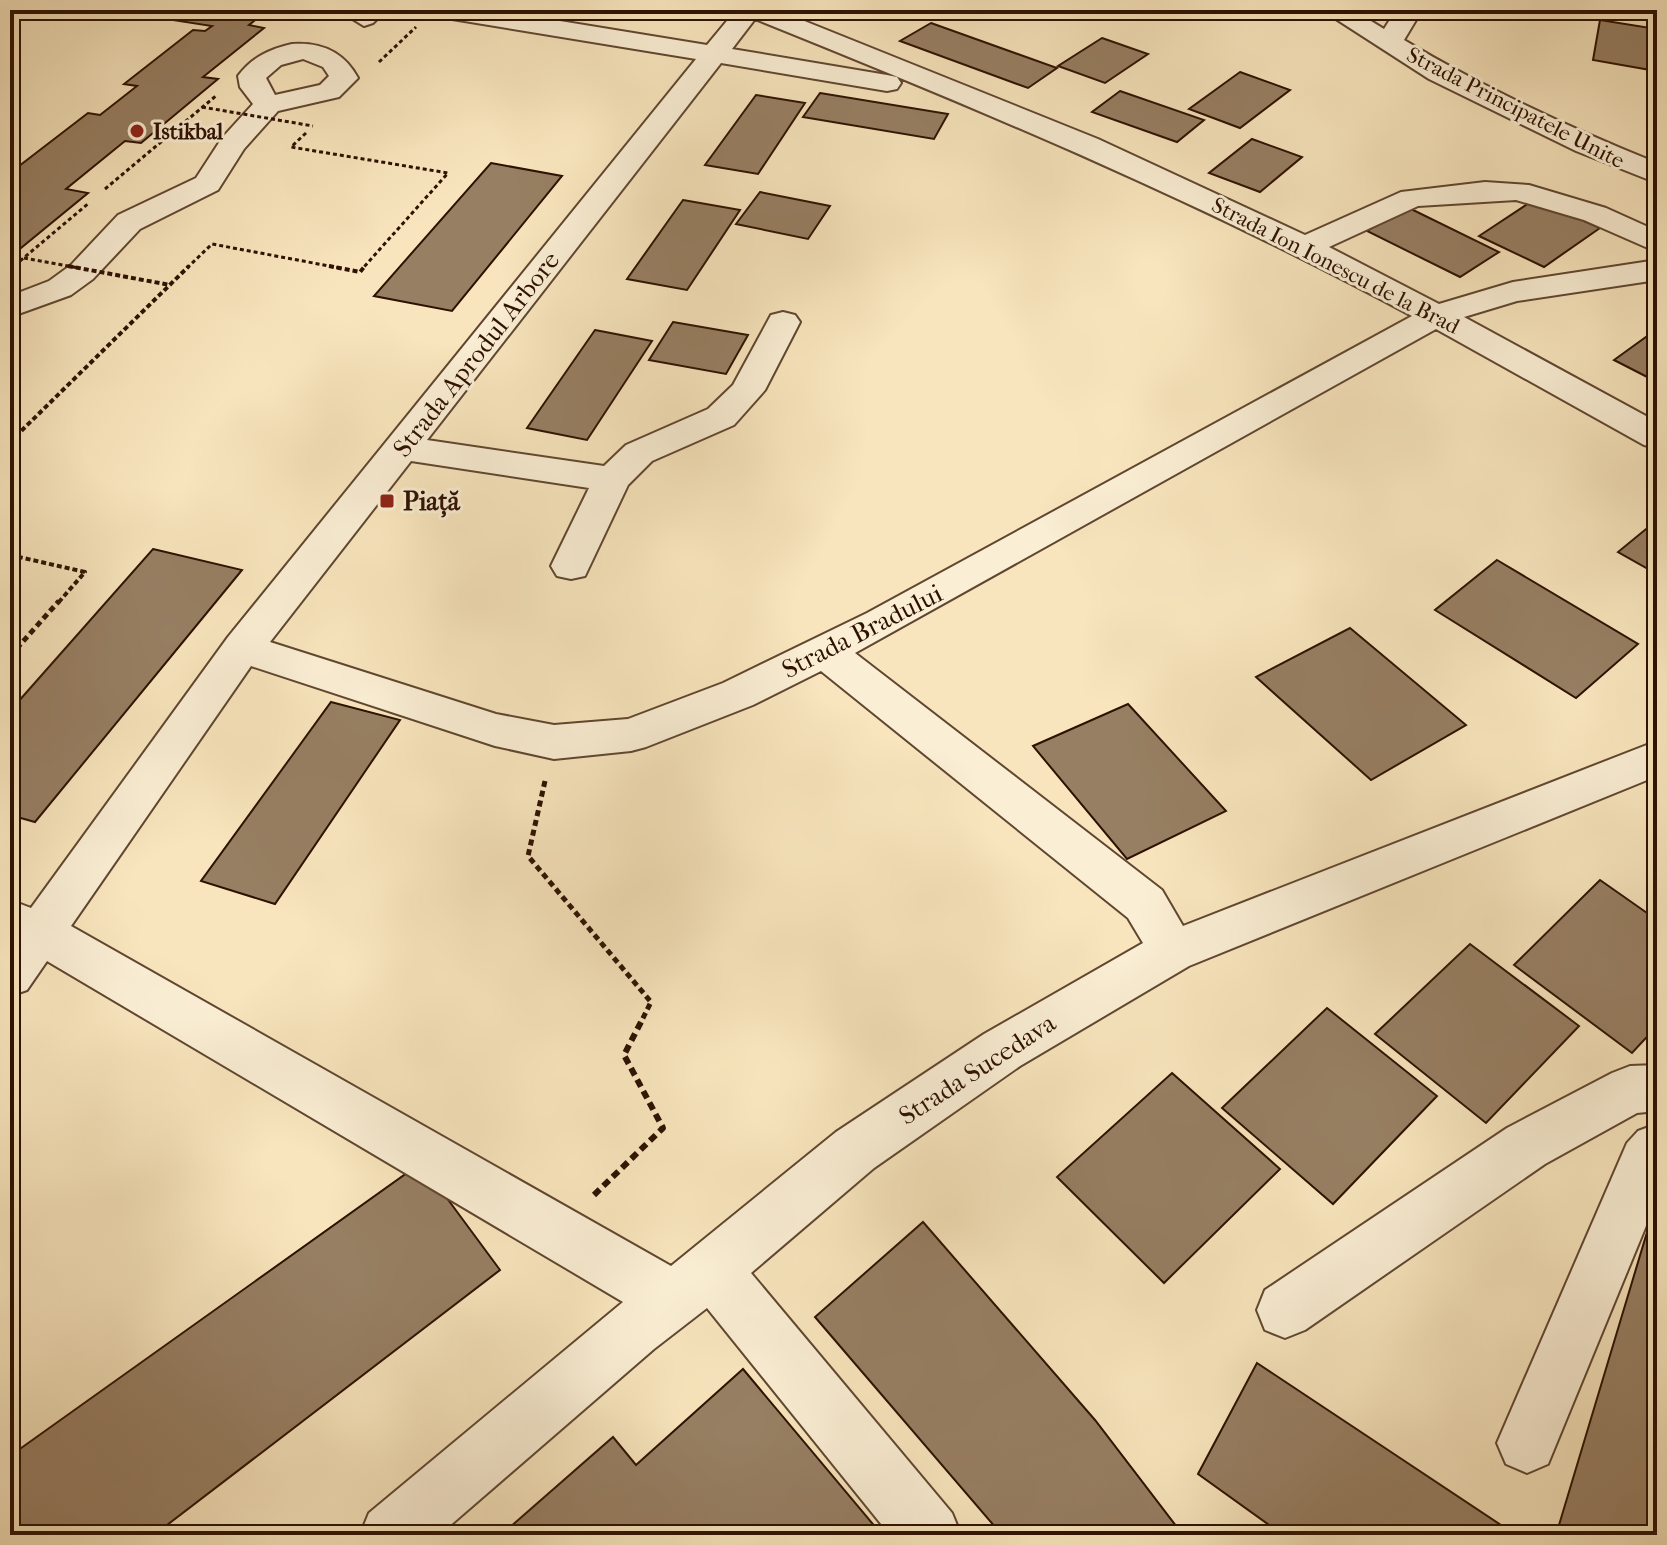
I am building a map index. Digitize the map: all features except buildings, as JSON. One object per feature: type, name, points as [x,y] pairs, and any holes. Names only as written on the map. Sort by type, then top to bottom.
[{"type":"street","name":"Strada Ion Ionescu de la Brad","points":[[446,10],[913,88],[1006,110]]},
{"type":"street","name":"Strada Ion Ionescu de la Brad","points":[[752,10],[1006,110],[1137,167],[1439,314],[1657,437]]},
{"type":"street","name":"Strada Aprodul Arbore","points":[[10,975],[25,926],[242,648],[752,10]]},
{"type":"street","name":"Strada Principatele Unite","points":[[1335,10],[1439,73],[1586,145],[1657,174]]},
{"type":"street","points":[[1390,41],[1409,10]]},
{"type":"street","points":[[1650,10],[1657,11]]},
{"type":"street","points":[[10,307],[60,288],[82,272],[113,235],[129,222],[207,184],[232,144],[268,105]]},
{"type":"street","points":[[1304,247],[1412,198],[1485,191],[1518,191],[1595,214],[1657,243]]},
{"type":"street","name":"Strada Bradului","points":[[242,648],[495,730],[554,742],[631,735],[738,694],[825,652],[1439,314],[1513,292],[1657,270]]},
{"type":"street","points":[[571,566],[612,479],[639,453],[721,417],[748,390],[783,322]]},
{"type":"street","points":[[403,448],[612,479]]},
{"type":"street","points":[[825,652],[1145,904],[1172,951]]},
{"type":"street","name":"Strada Sucedava","points":[[391,1535],[855,1150],[1002,1050],[1172,951],[1657,758]]},
{"type":"street","points":[[25,926],[556,1232],[693,1285],[930,1535]]},
{"type":"street","points":[[1285,1310],[1526,1146],[1630,1090],[1657,1088]]},
{"type":"street","points":[[1527,1443],[1646,1161],[1657,1149]]},
{"type":"path","points":[[305,21],[317,11],[327,13]]},
{"type":"path","points":[[370,71],[416,27]]},
{"type":"path","points":[[17,264],[225,88]]},
{"type":"path","points":[[10,442],[212,244],[360,272],[448,173],[291,147],[313,126],[202,107]]},
{"type":"path","points":[[24,258],[170,285]]},
{"type":"path","points":[[10,555],[85,572],[10,656]]},
{"type":"path","points":[[554,742],[528,856],[651,1002],[624,1055],[663,1128],[556,1232]]},
{"type":"place","name":"Istikbal","points":[[137,131]]},
{"type":"place","name":"Piață","points":[[387,501]]}]
